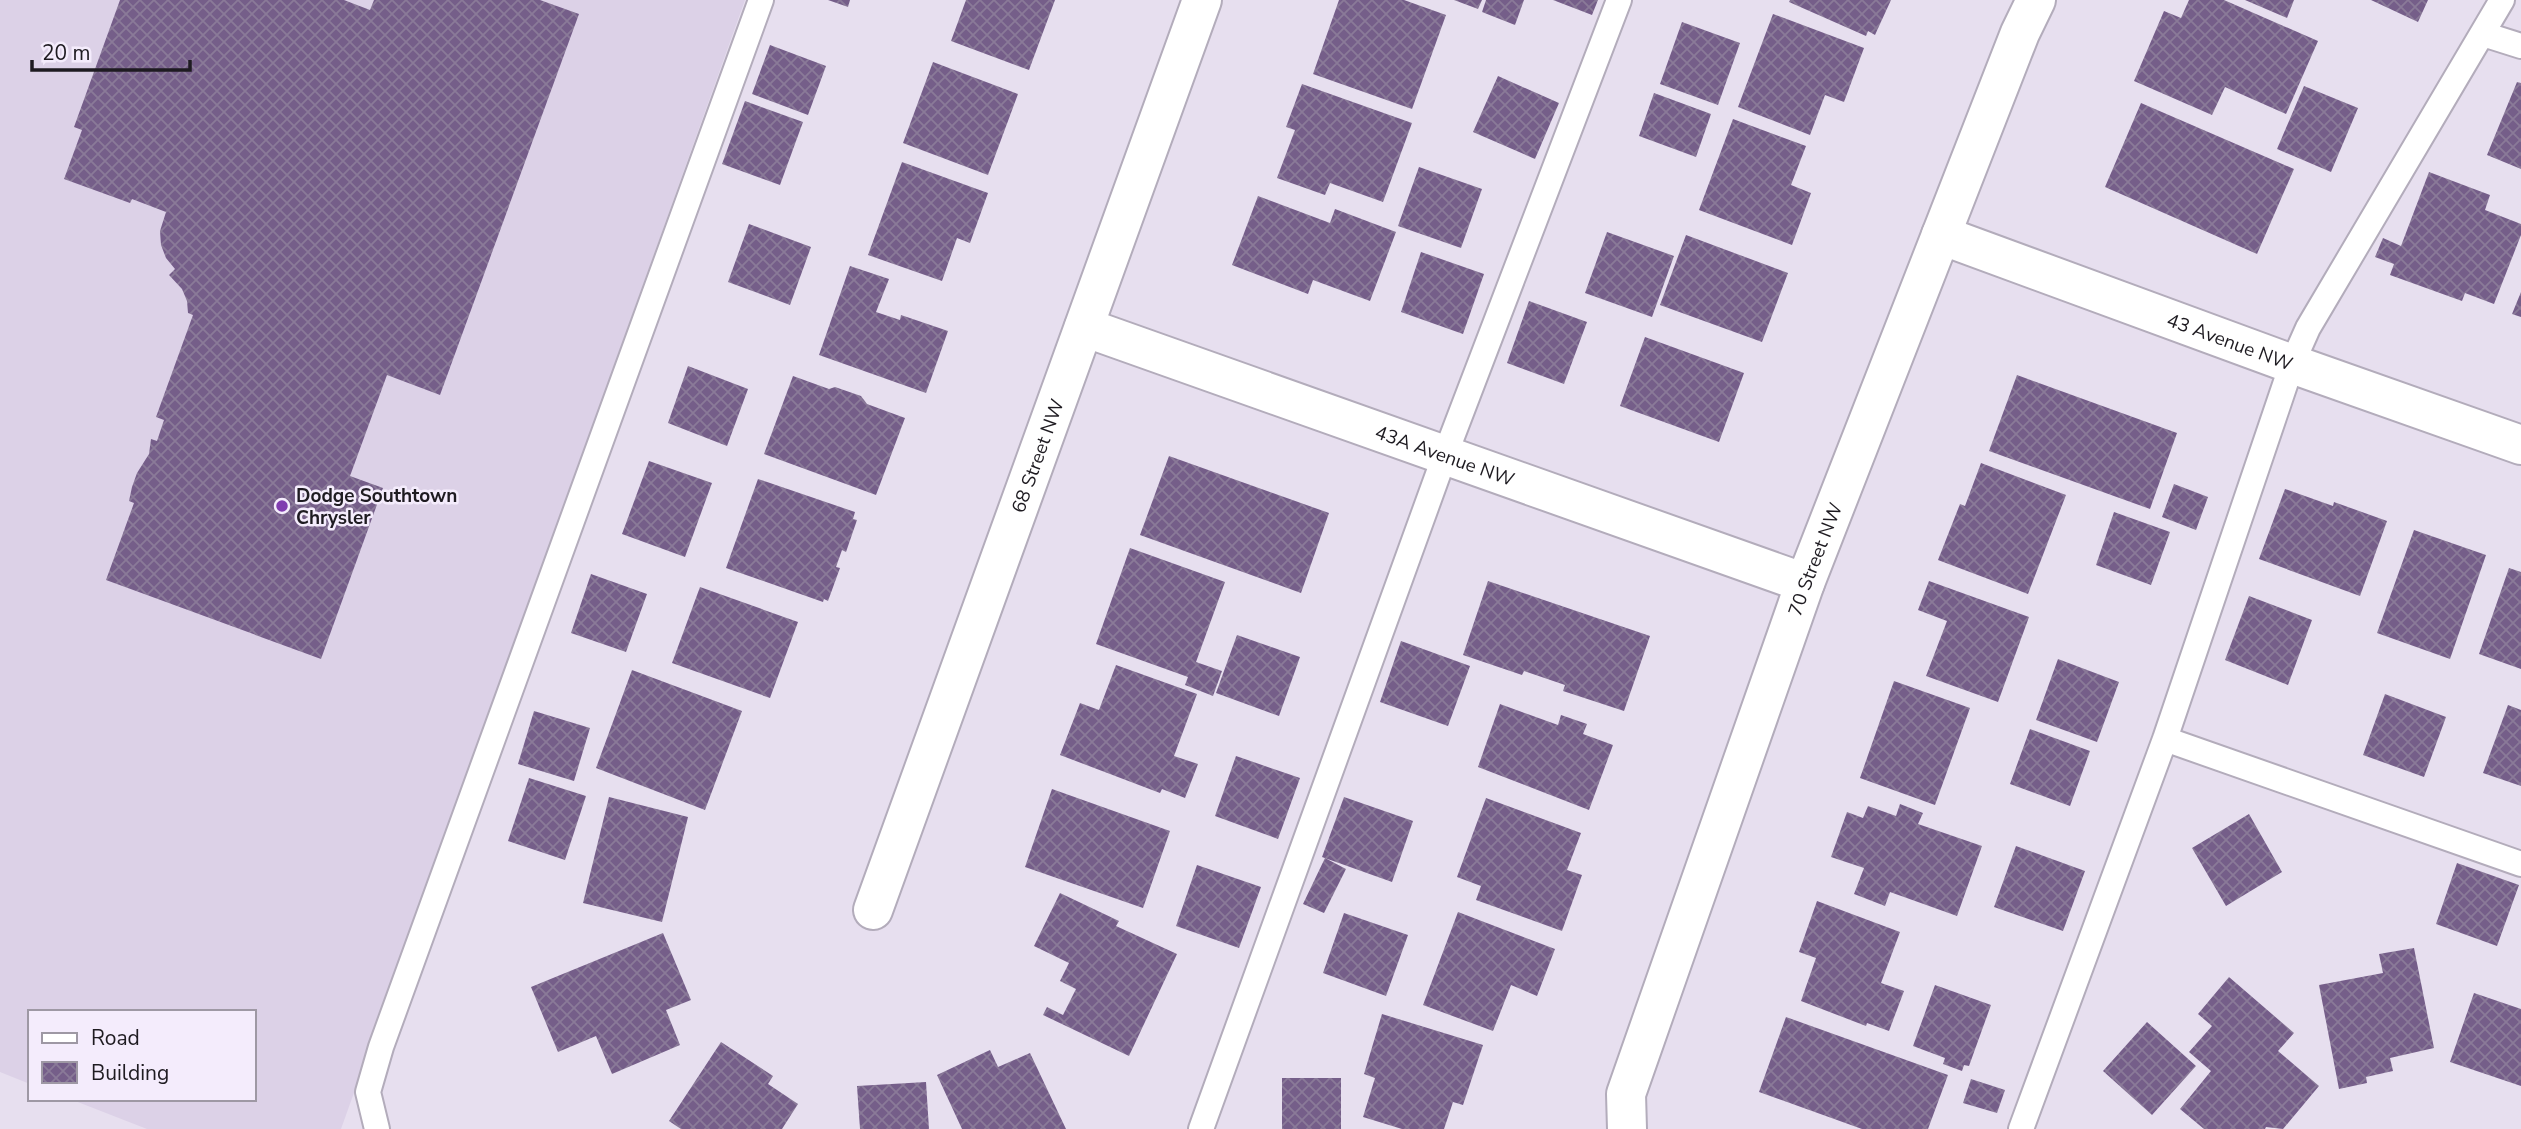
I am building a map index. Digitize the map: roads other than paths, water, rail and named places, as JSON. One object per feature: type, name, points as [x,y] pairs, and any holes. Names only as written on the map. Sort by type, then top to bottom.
[{"type":"street","name":"68 Street NW","points":[[873,910],[1202,0]]},
{"type":"street","name":"70 Street NW","points":[[1627,1129],[1626,1094],[1805,583],[2020,33],[2036,0]]},
{"type":"street","name":"43 Avenue NW","points":[[1941,234],[2292,364],[2521,445]]},
{"type":"street","name":"43A Avenue NW","points":[[1084,327],[1805,583]]},
{"type":"lane","points":[[377,1129],[368,1092],[381,1047],[761,0]]},
{"type":"lane","points":[[1201,1129],[1445,455],[1619,0]]},
{"type":"lane","points":[[2021,1129],[2165,739],[2292,364],[2308,328],[2502,0]]},
{"type":"lane","points":[[2483,34],[2521,46]]},
{"type":"lane","points":[[2165,739],[2521,864]]},
{"type":"place","name":"Dodge Southtown Chrysler","points":[[282,506]]}]
